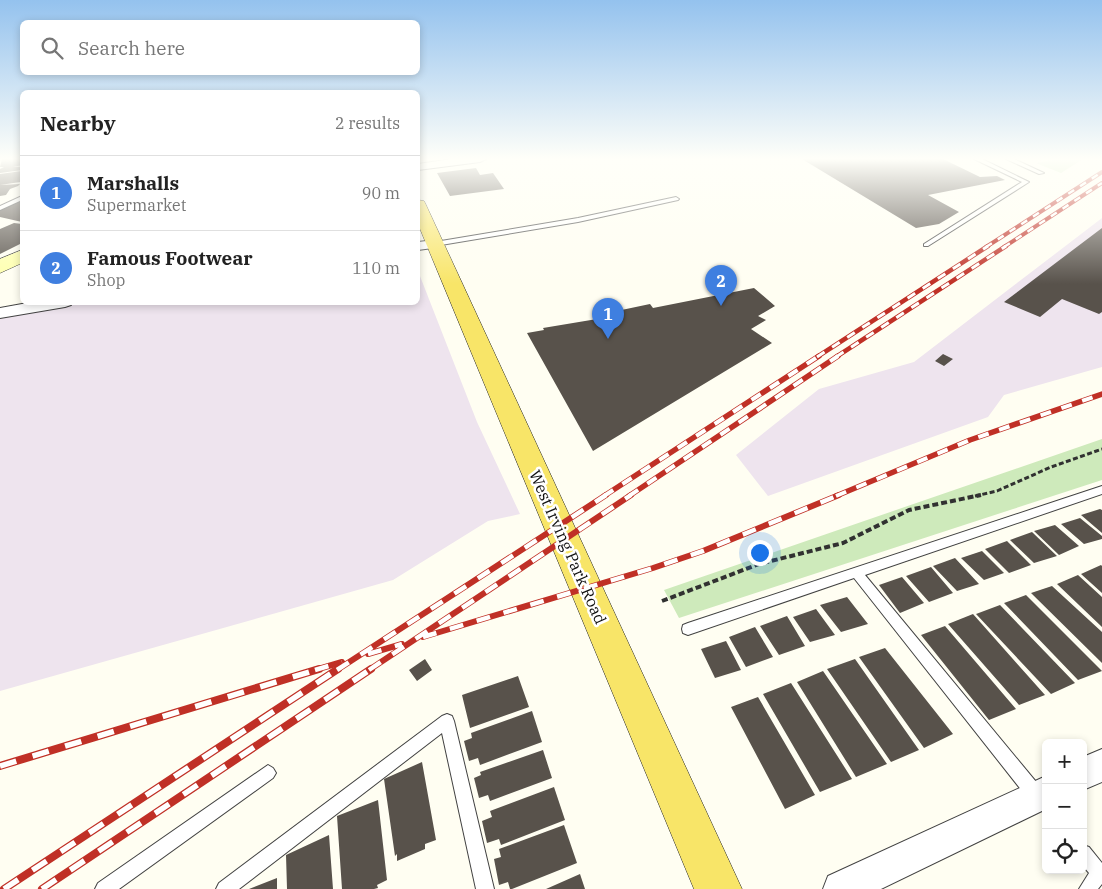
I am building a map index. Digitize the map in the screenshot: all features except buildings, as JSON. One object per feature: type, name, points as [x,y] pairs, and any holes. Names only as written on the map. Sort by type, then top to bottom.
[{"type":"main road","name":"West Irving Park Road","points":[[420,215],[426,245],[718,889]]},
{"type":"main road","points":[[0,267],[20,257]]},
{"type":"street","points":[[0,313],[47,305]]},
{"type":"street","points":[[1087,772],[1102,765]]},
{"type":"street","points":[[840,889],[1042,798]]},
{"type":"lane","points":[[0,208],[17,200]]},
{"type":"lane","points":[[426,245],[578,220],[665,200]]},
{"type":"lane","points":[[926,245],[997,200]]},
{"type":"lane","points":[[688,629],[1102,490]]},
{"type":"lane","points":[[856,572],[1042,797]]},
{"type":"lane","points":[[225,889],[447,721],[485,889]]},
{"type":"lane","points":[[104,889],[268,773]]},
{"type":"lane","points":[[1087,858],[1100,874],[1088,889]]},
{"type":"path","points":[[662,601],[760,564],[843,543],[909,510],[997,491],[1051,467],[1102,449]]},
{"type":"shaded area","points":[[1102,218],[1102,367],[1004,395],[988,417],[768,496],[736,455],[819,389],[914,362]]},
{"type":"shaded area","points":[[420,276],[477,422],[520,514],[488,521],[393,580],[0,691],[0,316],[70,305],[420,305]]},
{"type":"green space","points":[[1102,439],[1102,480],[679,618],[664,590]]},
{"type":"railway","points":[[986,247],[1058,200]]},
{"type":"railway","points":[[1004,247],[1075,200]]},
{"type":"railway","points":[[817,357],[988,246]]},
{"type":"railway","points":[[836,357],[1006,246]]},
{"type":"railway","points":[[604,496],[819,356]]},
{"type":"railway","points":[[629,496],[838,356]]},
{"type":"railway","points":[[836,496],[970,440],[1102,394]]},
{"type":"railway","points":[[337,670],[606,495]]},
{"type":"railway","points":[[369,670],[631,495]]},
{"type":"railway","points":[[423,637],[653,568],[703,551],[839,495]]},
{"type":"railway","points":[[368,654],[402,644]]},
{"type":"railway","points":[[315,670],[342,662]]},
{"type":"railway","points":[[0,766],[319,669]]},
{"type":"railway","points":[[4,889],[338,669]]},
{"type":"railway","points":[[42,889],[371,669]]},
{"type":"place","name":"Famous Footwear","points":[[721,306]]},
{"type":"place","name":"Marshalls","points":[[608,339]]}]
